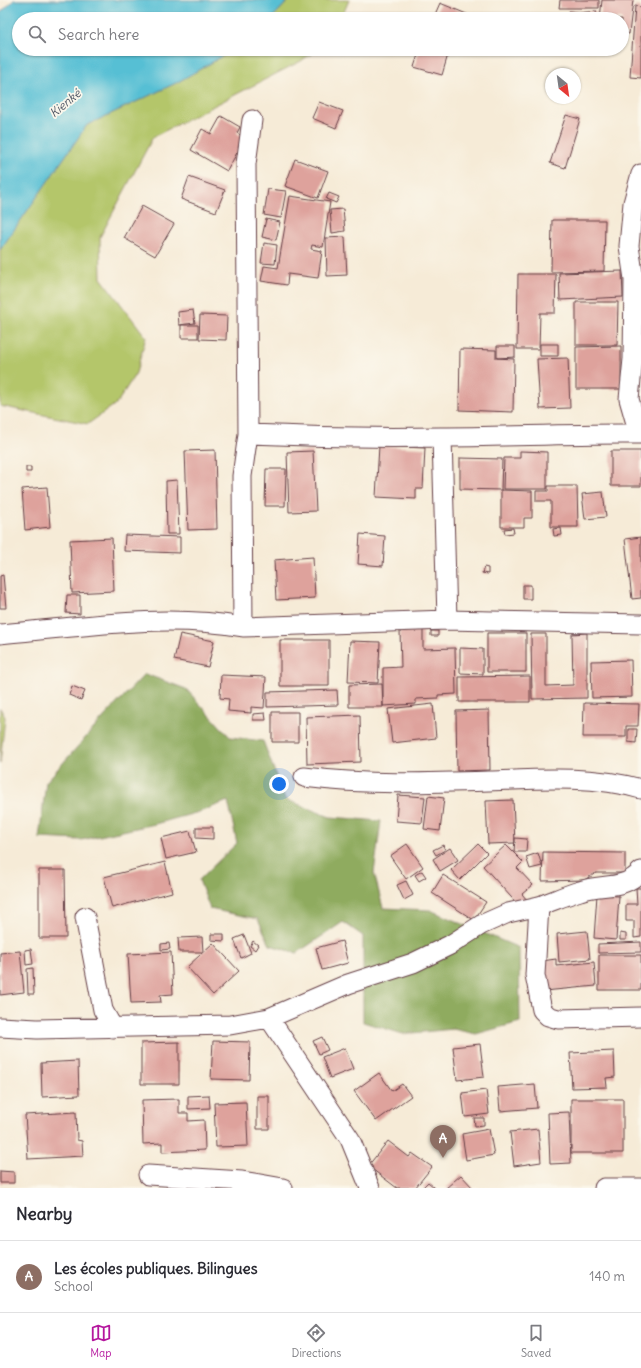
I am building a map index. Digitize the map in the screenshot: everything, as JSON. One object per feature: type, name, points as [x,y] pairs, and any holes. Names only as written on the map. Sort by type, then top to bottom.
[{"type":"street","points":[[243,627],[242,476],[248,434],[246,164],[252,120]]},
{"type":"street","points":[[248,434],[322,437],[640,434],[629,399],[633,360],[634,280],[629,246],[633,204],[641,174]]},
{"type":"street","points":[[442,437],[447,620]]},
{"type":"street","points":[[0,634],[150,622],[217,623],[243,627],[447,620],[641,624]]},
{"type":"street","points":[[304,777],[338,781],[412,783],[551,779],[618,782],[641,789]]},
{"type":"street","points":[[0,1027],[37,1029],[230,1025],[269,1018],[348,984],[413,963],[450,945],[481,924],[508,913],[539,906],[582,890],[618,886],[636,876],[641,870]]},
{"type":"street","points":[[539,906],[535,975],[542,1010],[548,1016],[558,1018],[641,1017]]},
{"type":"street","points":[[85,917],[103,1010],[114,1028]]},
{"type":"street","points":[[269,1018],[350,1139],[370,1188]]},
{"type":"street","points":[[148,1175],[242,1181],[283,1188]]},
{"type":"street","points":[[604,1188],[641,1188]]},
{"type":"green space","points":[[289,0],[349,0],[344,12],[278,12]]},
{"type":"green space","points":[[223,56],[308,56],[153,137],[100,237],[101,278],[146,337],[136,373],[117,403],[88,424],[0,406],[0,250],[87,125],[176,83]]},
{"type":"green space","points":[[145,674],[186,689],[230,737],[263,741],[285,799],[330,817],[381,821],[374,873],[383,908],[430,910],[519,948],[520,1022],[476,1034],[453,1029],[403,1034],[363,1022],[363,936],[343,922],[297,953],[270,945],[258,919],[210,909],[199,880],[237,843],[228,801],[199,812],[155,824],[81,840],[39,838],[46,782]]},
{"type":"green space","points":[[0,708],[5,717],[0,764]]},
{"type":"water","name":"Kienké","points":[[14,0],[289,0],[278,12],[12,12],[12,56],[223,56],[176,83],[87,125],[0,250],[0,13]]},
{"type":"building","points":[[560,0],[599,0],[599,8],[559,8]]},
{"type":"building","points":[[602,0],[633,0],[629,34],[629,12],[601,12]]},
{"type":"building","points":[[440,3],[462,12],[436,12]]},
{"type":"building","points":[[635,6],[641,7],[641,78],[630,77]]},
{"type":"building","points":[[418,56],[448,56],[442,75],[414,67]]},
{"type":"building","points":[[319,102],[343,111],[336,128],[312,118]]},
{"type":"building","points":[[566,115],[580,119],[565,168],[550,163]]},
{"type":"building","points":[[221,116],[240,127],[237,133],[245,138],[227,171],[191,150],[202,129],[211,134]]},
{"type":"building","points":[[295,159],[328,171],[318,198],[285,186]]},
{"type":"building","points":[[189,177],[225,190],[216,212],[181,199]]},
{"type":"building","points":[[268,189],[286,191],[281,218],[264,215]]},
{"type":"building","points":[[329,193],[339,197],[336,203],[326,199]]},
{"type":"building","points":[[290,196],[330,202],[323,247],[312,245],[311,249],[322,251],[318,278],[288,274],[287,285],[261,281],[264,266],[278,268]]},
{"type":"building","points":[[142,206],[174,224],[155,256],[124,238]]},
{"type":"building","points":[[343,209],[345,231],[332,233],[330,210]]},
{"type":"building","points":[[266,219],[280,222],[276,240],[262,237]]},
{"type":"building","points":[[552,220],[605,220],[604,271],[551,272]]},
{"type":"building","points":[[345,237],[347,275],[327,276],[326,238]]},
{"type":"building","points":[[264,243],[277,245],[275,264],[261,263]]},
{"type":"building","points":[[622,271],[623,297],[560,300],[559,273]]},
{"type":"building","points":[[518,274],[556,274],[555,313],[540,313],[539,349],[517,349]]},
{"type":"building","points":[[576,302],[618,302],[617,345],[576,345]]},
{"type":"building","points":[[193,310],[195,323],[179,325],[178,312]]},
{"type":"building","points":[[200,315],[227,316],[226,340],[199,339]]},
{"type":"building","points":[[181,325],[198,325],[198,338],[181,338]]},
{"type":"building","points":[[540,344],[558,344],[558,356],[540,356]]},
{"type":"building","points":[[497,346],[515,346],[515,357],[497,358]]},
{"type":"building","points":[[621,346],[621,389],[576,389],[576,347]]},
{"type":"building","points":[[460,349],[496,350],[496,358],[514,359],[513,412],[459,410]]},
{"type":"building","points":[[568,358],[570,408],[540,409],[537,359]]},
{"type":"building","points":[[379,446],[425,448],[423,489],[416,489],[416,499],[376,497]]},
{"type":"building","points":[[215,450],[217,529],[188,530],[185,451]]},
{"type":"building","points":[[313,451],[316,511],[289,512],[287,452]]},
{"type":"building","points":[[520,451],[547,452],[547,489],[503,489],[504,458],[520,458]]},
{"type":"building","points":[[611,451],[641,451],[641,486],[611,486]]},
{"type":"building","points":[[460,458],[502,459],[501,490],[460,489]]},
{"type":"building","points":[[26,467],[31,467],[31,472],[26,472]]},
{"type":"building","points":[[266,469],[286,469],[285,506],[265,506]]},
{"type":"building","points":[[177,480],[179,534],[167,534],[166,481]]},
{"type":"building","points":[[548,486],[577,486],[578,527],[551,527],[551,501],[536,501],[536,491],[548,491]]},
{"type":"building","points":[[47,487],[50,527],[25,530],[22,489]]},
{"type":"building","points":[[501,490],[532,491],[532,518],[524,518],[524,527],[501,527]]},
{"type":"building","points":[[603,492],[606,517],[585,519],[582,494]]},
{"type":"building","points":[[513,528],[514,533],[505,534],[504,529]]},
{"type":"building","points":[[561,528],[562,535],[554,536],[553,529]]},
{"type":"building","points":[[360,534],[385,536],[383,566],[358,564]]},
{"type":"building","points":[[125,535],[180,537],[180,553],[124,551]]},
{"type":"building","points":[[641,537],[641,598],[632,599],[625,539]]},
{"type":"building","points":[[112,538],[114,591],[72,593],[70,540]]},
{"type":"building","points":[[313,557],[315,598],[276,600],[274,560]]},
{"type":"building","points":[[484,567],[488,568],[488,574],[482,573]]},
{"type":"building","points":[[3,575],[6,608],[0,608],[0,576]]},
{"type":"building","points":[[523,585],[531,585],[531,599],[523,599]]},
{"type":"building","points":[[67,595],[80,595],[80,614],[66,613]]},
{"type":"building","points":[[423,630],[423,649],[455,648],[456,694],[438,695],[438,698],[416,699],[416,704],[383,706],[383,668],[401,667],[400,631]]},
{"type":"building","points":[[431,631],[438,631],[438,636],[431,636]]},
{"type":"building","points":[[487,633],[526,633],[526,672],[487,672]]},
{"type":"building","points":[[587,633],[587,698],[532,699],[531,634],[546,634],[546,686],[573,685],[572,634]]},
{"type":"building","points":[[180,634],[214,641],[208,667],[174,660]]},
{"type":"building","points":[[280,640],[329,640],[329,686],[280,686]]},
{"type":"building","points":[[350,641],[380,642],[378,683],[348,682]]},
{"type":"building","points":[[460,648],[483,649],[483,674],[460,673]]},
{"type":"building","points":[[631,660],[632,697],[592,698],[591,661]]},
{"type":"building","points":[[221,675],[266,677],[264,708],[251,707],[251,713],[228,711],[229,699],[220,698]]},
{"type":"building","points":[[530,676],[530,702],[459,702],[459,677]]},
{"type":"building","points":[[382,684],[383,707],[349,707],[349,685]]},
{"type":"building","points":[[72,686],[85,691],[81,700],[69,695]]},
{"type":"building","points":[[337,690],[338,705],[267,707],[267,692]]},
{"type":"building","points":[[584,703],[639,704],[638,726],[626,726],[626,737],[583,737]]},
{"type":"building","points":[[433,704],[436,738],[392,743],[388,709]]},
{"type":"building","points":[[489,710],[490,770],[457,771],[456,711]]},
{"type":"building","points":[[272,712],[298,712],[298,742],[272,742]]},
{"type":"building","points":[[265,713],[266,720],[253,720],[253,714]]},
{"type":"building","points":[[360,715],[361,762],[307,764],[306,717]]},
{"type":"building","points":[[628,729],[637,729],[636,743],[628,742]]},
{"type":"building","points":[[398,795],[425,797],[422,823],[396,821]]},
{"type":"building","points":[[428,796],[444,798],[440,831],[424,829]]},
{"type":"building","points":[[513,800],[515,843],[488,844],[486,801]]},
{"type":"building","points":[[196,827],[213,827],[213,839],[196,838]]},
{"type":"building","points":[[190,831],[196,852],[166,859],[161,838]]},
{"type":"building","points":[[515,838],[527,839],[526,852],[514,852]]},
{"type":"building","points":[[407,844],[423,867],[406,879],[390,856]]},
{"type":"building","points":[[478,844],[487,853],[460,880],[451,870]]},
{"type":"building","points":[[443,845],[445,850],[436,855],[433,850]]},
{"type":"building","points":[[506,845],[523,862],[517,868],[533,885],[522,894],[527,900],[520,907],[483,866]]},
{"type":"building","points":[[450,848],[458,860],[440,871],[433,859]]},
{"type":"building","points":[[543,852],[625,853],[625,873],[596,873],[584,880],[542,881]]},
{"type":"building","points":[[538,853],[542,866],[530,869],[526,857]]},
{"type":"building","points":[[165,862],[172,892],[112,908],[104,877]]},
{"type":"building","points":[[39,870],[65,870],[66,938],[39,938]]},
{"type":"building","points":[[422,871],[426,877],[419,881],[415,875]]},
{"type":"building","points":[[443,875],[486,902],[474,920],[432,893]]},
{"type":"building","points":[[406,881],[413,895],[404,900],[397,885]]},
{"type":"building","points":[[636,888],[641,888],[641,937],[634,938],[634,921],[626,921],[626,904],[637,904]]},
{"type":"building","points":[[597,895],[619,896],[616,940],[594,938]]},
{"type":"building","points":[[587,931],[590,959],[559,962],[557,934]]},
{"type":"building","points":[[620,933],[626,934],[626,940],[620,940]]},
{"type":"building","points":[[211,934],[224,934],[224,941],[211,940]]},
{"type":"building","points":[[244,935],[251,953],[241,958],[234,939]]},
{"type":"building","points":[[202,937],[203,952],[179,952],[178,938]]},
{"type":"building","points":[[253,941],[258,945],[255,950],[250,946]]},
{"type":"building","points":[[342,941],[348,963],[322,970],[316,948]]},
{"type":"building","points":[[641,942],[641,952],[598,953],[598,944]]},
{"type":"building","points":[[169,943],[170,949],[161,950],[161,944]]},
{"type":"building","points":[[213,943],[239,971],[213,995],[187,967]]},
{"type":"building","points":[[31,949],[33,964],[26,965],[25,950]]},
{"type":"building","points":[[20,951],[24,992],[0,995],[0,953]]},
{"type":"building","points":[[171,952],[173,994],[160,995],[161,1002],[131,1003],[128,954]]},
{"type":"building","points":[[599,955],[641,955],[641,990],[599,990]]},
{"type":"building","points":[[556,959],[556,966],[594,962],[596,986],[544,991],[542,961]]},
{"type":"building","points":[[33,968],[34,994],[28,994],[27,969]]},
{"type":"building","points":[[322,1037],[328,1050],[319,1054],[313,1041]]},
{"type":"building","points":[[213,1041],[250,1042],[249,1080],[211,1079]]},
{"type":"building","points":[[179,1042],[179,1084],[141,1084],[141,1043]]},
{"type":"building","points":[[480,1044],[484,1077],[457,1080],[453,1047]]},
{"type":"building","points":[[345,1048],[353,1069],[330,1078],[322,1057]]},
{"type":"building","points":[[614,1051],[615,1077],[606,1078],[607,1087],[572,1088],[570,1053]]},
{"type":"building","points":[[78,1061],[79,1095],[42,1097],[41,1063]]},
{"type":"building","points":[[379,1073],[392,1091],[402,1084],[411,1096],[376,1121],[354,1091]]},
{"type":"building","points":[[535,1084],[537,1108],[500,1111],[498,1087]]},
{"type":"building","points":[[486,1090],[489,1114],[465,1117],[462,1093]]},
{"type":"building","points":[[209,1095],[210,1108],[188,1109],[188,1096]]},
{"type":"building","points":[[257,1096],[269,1096],[269,1129],[257,1129]]},
{"type":"building","points":[[179,1099],[179,1113],[188,1113],[188,1121],[204,1120],[205,1150],[162,1152],[162,1143],[143,1144],[142,1100]]},
{"type":"building","points":[[571,1099],[623,1099],[623,1153],[571,1153]]},
{"type":"building","points":[[246,1102],[248,1146],[216,1147],[214,1103]]},
{"type":"building","points":[[76,1112],[77,1140],[82,1141],[83,1156],[28,1159],[25,1115]]},
{"type":"building","points":[[569,1112],[571,1163],[550,1164],[548,1113]]},
{"type":"building","points":[[474,1118],[484,1118],[484,1125],[475,1126]]},
{"type":"building","points":[[489,1129],[494,1155],[466,1160],[462,1134]]},
{"type":"building","points":[[538,1129],[541,1162],[514,1166],[510,1132]]},
{"type":"building","points":[[388,1141],[409,1157],[412,1153],[432,1167],[415,1188],[397,1188],[368,1166]]},
{"type":"building","points":[[0,1171],[14,1172],[14,1183],[0,1183]]},
{"type":"building","points":[[461,1175],[473,1188],[446,1188]]},
{"type":"building","points":[[428,1182],[435,1188],[422,1188]]},
{"type":"place","name":"Les écoles publiques. Bilingues","points":[[443,1158]]}]
